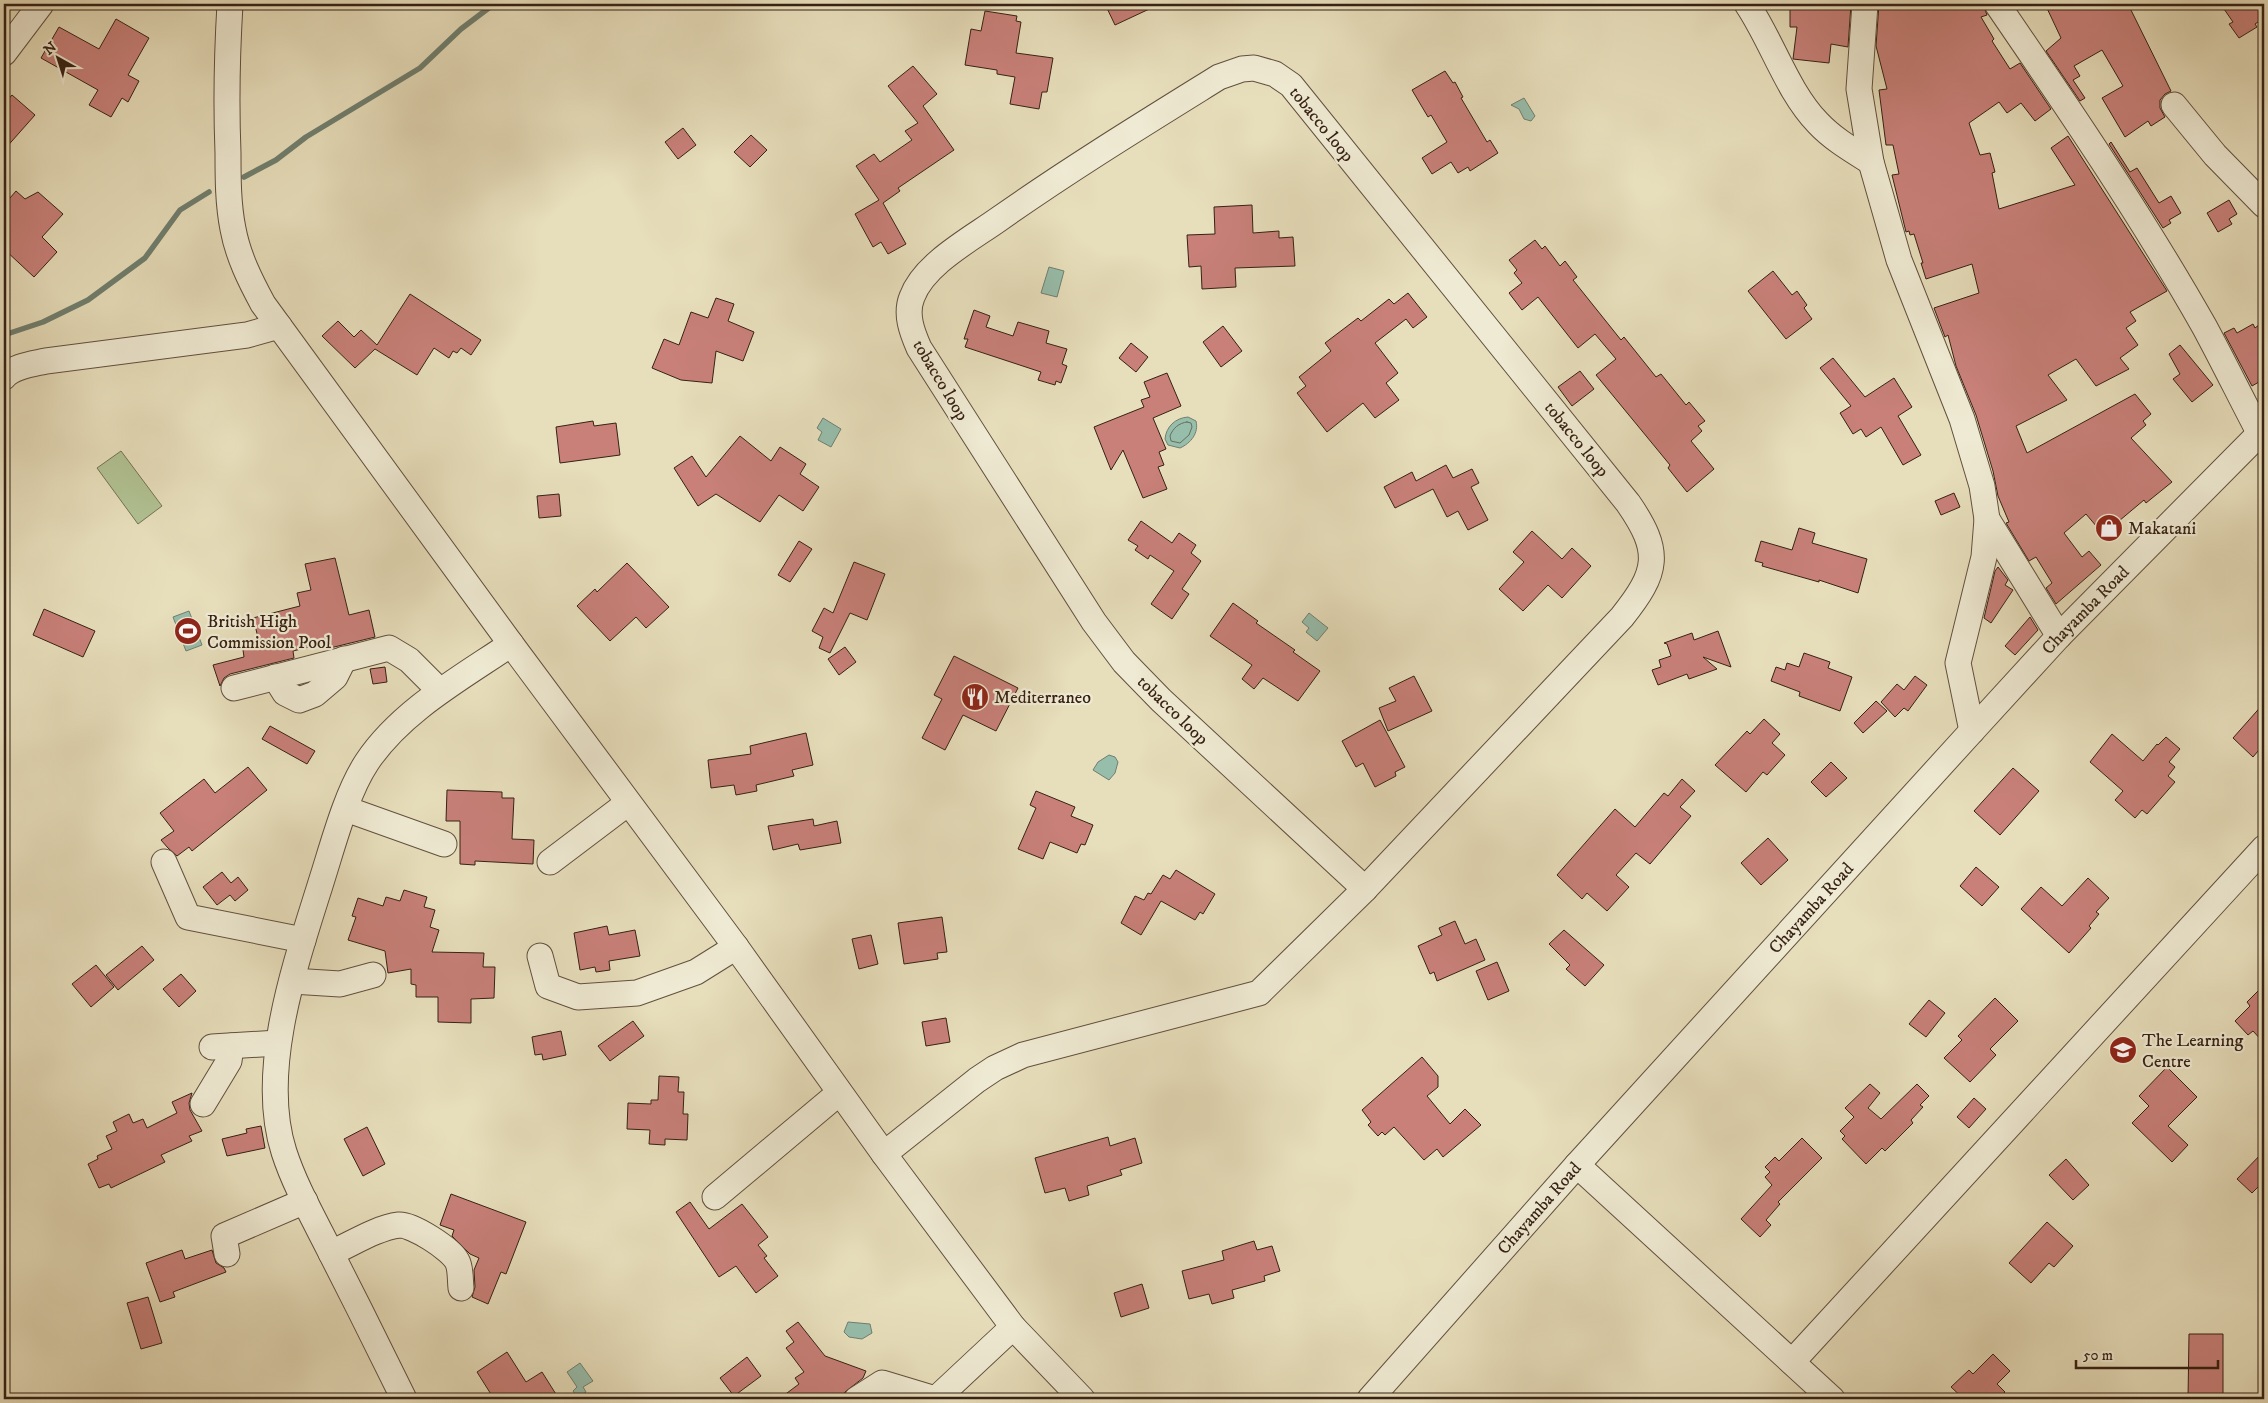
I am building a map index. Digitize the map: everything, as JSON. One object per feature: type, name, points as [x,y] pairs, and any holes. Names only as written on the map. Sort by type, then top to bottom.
[{"type":"street","points":[[4,53],[41,4]]},
{"type":"street","points":[[230,4],[226,84],[229,197],[233,230],[250,282],[279,326],[628,803],[736,947],[884,1154],[1013,1327],[1082,1399]]},
{"type":"street","points":[[1747,4],[1796,94],[1817,123],[1842,144],[1871,162]]},
{"type":"street","points":[[1865,4],[1859,89],[1871,162],[1899,260],[1962,419],[1982,486],[1987,519],[1984,557],[1958,663],[1972,731]]},
{"type":"street","points":[[1997,4],[2084,132],[2153,240],[2204,326],[2262,431]]},
{"type":"street","name":"tobacco loop","points":[[884,1154],[977,1080],[995,1068],[1023,1055],[1259,993],[1365,889],[1622,617],[1647,583],[1652,568],[1650,541],[1628,503],[1291,86],[1280,76],[1266,70],[1242,69],[1219,77],[1136,128],[1040,190],[933,267],[917,286],[909,308],[910,321],[920,348],[1094,622],[1124,662],[1161,700],[1365,889]]},
{"type":"street","points":[[2174,106],[2215,155],[2264,205]]},
{"type":"street","points":[[4,377],[24,366],[46,361],[247,335],[279,326]]},
{"type":"street","name":"Chayamba Road","points":[[1370,1399],[1577,1165],[2059,636],[2262,431]]},
{"type":"street","points":[[1987,519],[2059,636]]},
{"type":"street","points":[[404,1399],[305,1201],[284,1152],[278,1127],[276,1095],[278,1043],[292,981],[304,940],[346,809],[355,784],[366,762],[386,737],[440,691],[511,644]]},
{"type":"street","points":[[234,688],[389,648],[409,660],[440,691]]},
{"type":"street","points":[[550,862],[628,803]]},
{"type":"street","points":[[346,809],[444,844]]},
{"type":"street","points":[[1792,1362],[2264,848]]},
{"type":"street","points":[[164,862],[188,917],[304,940]]},
{"type":"street","points":[[540,956],[548,986],[578,997],[637,993],[696,972],[736,947]]},
{"type":"street","points":[[292,981],[340,984],[372,975]]},
{"type":"street","points":[[203,1104],[229,1061],[222,1047],[278,1043]]},
{"type":"street","points":[[715,1198],[839,1093]]},
{"type":"street","points":[[1577,1165],[1832,1399]]},
{"type":"street","points":[[227,1254],[224,1236],[305,1201]]},
{"type":"street","points":[[331,1253],[373,1233],[401,1225],[424,1234],[446,1248],[458,1262],[461,1288]]},
{"type":"street","points":[[857,1399],[882,1383],[936,1399],[1013,1327]]},
{"type":"shaded area","points":[[121,451],[162,506],[138,524],[97,468]]},
{"type":"water","points":[[1524,98],[1535,116],[1531,121],[1524,119],[1519,109],[1511,105]]},
{"type":"water","points":[[1049,267],[1064,271],[1057,297],[1041,293]]},
{"type":"water","points":[[1188,417],[1196,421],[1197,425],[1193,437],[1180,448],[1168,445],[1165,439],[1169,427],[1175,421]]},
{"type":"water","points":[[823,418],[841,429],[831,447],[818,440],[822,432],[817,428]]},
{"type":"water","name":"British High Commission Pool","points":[[189,611],[202,645],[186,651],[173,617]]},
{"type":"water","points":[[1309,613],[1328,628],[1317,641],[1306,632],[1309,628],[1302,622]]},
{"type":"water","points":[[1109,755],[1115,757],[1118,762],[1115,773],[1109,780],[1093,770],[1098,762]]},
{"type":"water","points":[[848,1322],[870,1324],[872,1333],[862,1339],[849,1337],[844,1332]]},
{"type":"water","points":[[580,1363],[593,1381],[583,1387],[586,1392],[578,1398],[573,1391],[577,1387],[567,1372]]},
{"type":"building","points":[[1105,4],[1160,4],[1115,25]]},
{"type":"building","points":[[1790,4],[1851,4],[1848,47],[1831,44],[1829,63],[1793,59],[1797,27],[1790,27]]},
{"type":"building","points":[[1879,4],[1983,4],[1987,15],[1981,17],[1994,39],[1992,41],[2010,69],[2020,63],[2051,109],[2035,121],[2021,103],[2007,113],[1999,102],[1969,123],[1980,155],[1990,153],[1995,172],[1992,173],[1999,209],[2075,185],[2051,148],[2068,136],[2167,291],[2130,312],[2136,321],[2126,328],[2138,345],[2120,358],[2129,369],[2096,386],[2076,359],[2048,375],[2067,400],[2016,426],[2027,453],[2135,394],[2151,414],[2143,421],[2146,425],[2131,438],[2172,482],[2146,503],[2144,500],[2113,526],[2107,519],[2097,527],[2086,514],[2064,533],[2082,557],[2089,551],[2101,565],[2056,604],[2046,588],[2052,583],[2036,557],[2029,561],[2006,523],[2009,522],[1998,496],[1993,471],[1976,415],[1956,366],[1948,335],[1945,337],[1934,308],[1979,293],[1972,264],[1926,279],[1914,234],[1910,235],[1909,231],[1906,232],[1892,175],[1899,174],[1893,145],[1886,145],[1879,90],[1887,89],[1876,46]]},
{"type":"building","points":[[2045,4],[2128,4],[2171,91],[2160,100],[2160,108],[2165,117],[2151,126],[2148,121],[2125,137],[2102,98],[2123,86],[2102,50],[2074,66],[2080,76],[2073,80],[2085,98],[2080,101],[2046,51],[2061,38]]},
{"type":"building","points":[[2232,4],[2264,4],[2264,18],[2255,24],[2257,27],[2239,38],[2229,24],[2233,22],[2224,9]]},
{"type":"building","points":[[985,11],[1017,16],[1016,21],[1021,22],[1016,53],[1053,58],[1047,92],[1042,92],[1039,109],[1010,104],[1015,77],[997,74],[997,70],[965,65],[971,29],[981,31]]},
{"type":"building","points":[[116,19],[149,38],[128,75],[139,81],[128,102],[122,98],[111,117],[89,105],[98,90],[41,58],[59,27],[99,49]]},
{"type":"building","points":[[913,66],[937,94],[923,106],[954,150],[898,188],[900,191],[883,203],[906,244],[888,254],[881,242],[873,247],[855,214],[879,200],[856,166],[874,154],[880,162],[912,140],[905,131],[918,123],[888,86]]},
{"type":"building","points":[[1445,71],[1453,83],[1455,82],[1463,97],[1461,98],[1487,142],[1490,140],[1498,153],[1470,171],[1468,167],[1458,173],[1451,162],[1432,174],[1422,158],[1447,142],[1431,115],[1428,117],[1412,90]]},
{"type":"building","points":[[12,95],[35,115],[4,150],[4,104]]},
{"type":"building","points":[[683,128],[696,145],[678,159],[665,142]]},
{"type":"building","points":[[751,135],[767,150],[750,167],[734,152]]},
{"type":"building","points":[[2111,142],[2130,172],[2137,168],[2159,203],[2171,196],[2181,213],[2169,220],[2171,223],[2163,228],[2109,144]]},
{"type":"building","points":[[16,191],[25,199],[38,192],[63,214],[42,237],[57,252],[34,277],[4,249],[4,205]]},
{"type":"building","points":[[2229,200],[2237,214],[2229,219],[2232,224],[2218,232],[2207,213]]},
{"type":"building","points":[[1252,205],[1253,233],[1279,231],[1279,238],[1293,237],[1295,266],[1235,268],[1236,287],[1202,289],[1201,266],[1189,267],[1187,235],[1215,234],[1214,207]]},
{"type":"building","points":[[1535,240],[1542,249],[1545,246],[1560,266],[1565,261],[1577,277],[1573,280],[1621,340],[1624,337],[1656,377],[1661,374],[1686,405],[1689,402],[1705,421],[1698,426],[1702,431],[1691,441],[1714,469],[1687,492],[1668,468],[1670,465],[1596,375],[1616,359],[1595,334],[1578,348],[1538,297],[1522,310],[1509,293],[1522,283],[1514,273],[1517,270],[1509,260]]},
{"type":"building","points":[[1773,271],[1792,295],[1797,291],[1807,305],[1804,308],[1812,319],[1786,339],[1748,291]]},
{"type":"building","points":[[1408,293],[1427,317],[1413,328],[1406,319],[1375,343],[1398,373],[1386,383],[1399,400],[1375,418],[1363,403],[1327,432],[1297,393],[1306,386],[1299,377],[1331,351],[1325,343],[1358,318],[1361,321],[1389,299],[1394,304]]},
{"type":"building","points":[[410,294],[481,340],[471,355],[461,348],[457,353],[453,351],[449,358],[434,348],[417,375],[375,349],[355,368],[322,336],[338,321],[354,337],[361,330],[377,345]]},
{"type":"building","points":[[716,298],[734,304],[728,321],[754,332],[743,361],[716,351],[712,383],[681,380],[652,368],[664,339],[679,345],[691,312],[708,318]]},
{"type":"building","points":[[974,310],[990,316],[986,327],[1013,336],[1018,322],[1049,331],[1046,343],[1067,349],[1062,364],[1067,366],[1061,383],[1056,381],[1055,385],[1038,380],[1041,372],[965,347],[968,339],[964,339]]},
{"type":"building","points":[[2264,321],[2264,379],[2252,386],[2224,333],[2234,328],[2237,333],[2253,324],[2255,328]]},
{"type":"building","points":[[1223,326],[1242,351],[1221,367],[1203,342]]},
{"type":"building","points":[[1131,343],[1148,357],[1136,372],[1119,358]]},
{"type":"building","points":[[2180,345],[2213,385],[2192,402],[2173,379],[2180,374],[2169,354]]},
{"type":"building","points":[[1833,358],[1865,397],[1894,378],[1912,407],[1898,416],[1921,455],[1903,465],[1881,427],[1866,437],[1861,429],[1853,434],[1840,413],[1851,406],[1820,368]]},
{"type":"building","points":[[1580,371],[1594,389],[1572,406],[1558,387]]},
{"type":"building","points":[[1167,373],[1181,406],[1153,418],[1166,449],[1159,452],[1164,465],[1158,467],[1167,489],[1143,498],[1123,450],[1111,470],[1094,427],[1144,407],[1141,400],[1150,397],[1144,382]]},
{"type":"building","points":[[593,421],[594,426],[616,423],[620,455],[560,463],[556,427]]},
{"type":"building","points":[[740,436],[771,461],[780,447],[806,464],[800,474],[819,487],[803,511],[779,495],[760,522],[716,494],[698,506],[674,468],[692,456],[706,477]]},
{"type":"building","points":[[1446,465],[1453,478],[1472,469],[1479,483],[1471,487],[1488,520],[1468,530],[1458,511],[1447,517],[1433,489],[1395,508],[1384,487],[1412,472],[1416,481]]},
{"type":"building","points":[[1954,493],[1960,507],[1941,515],[1935,501]]},
{"type":"building","points":[[559,494],[561,516],[539,518],[537,496]]},
{"type":"building","points":[[1141,521],[1172,543],[1179,533],[1196,545],[1191,553],[1201,561],[1182,589],[1189,594],[1172,619],[1151,604],[1174,571],[1150,555],[1148,559],[1135,550],[1138,546],[1128,540]]},
{"type":"building","points":[[1799,528],[1815,533],[1812,543],[1867,559],[1858,593],[1819,580],[1819,582],[1762,566],[1763,563],[1755,561],[1761,541],[1792,550]]},
{"type":"building","points":[[1532,531],[1562,559],[1572,548],[1591,566],[1562,598],[1548,585],[1523,611],[1499,589],[1524,562],[1513,552]]},
{"type":"building","points":[[799,541],[812,549],[790,582],[778,575]]},
{"type":"building","points":[[335,558],[349,615],[369,610],[375,637],[326,649],[325,643],[293,651],[294,658],[230,674],[224,678],[220,686],[213,665],[244,657],[243,650],[260,645],[253,618],[300,606],[297,593],[311,590],[305,564]]},
{"type":"building","points":[[854,562],[885,574],[867,620],[850,613],[830,653],[819,648],[823,637],[812,631],[824,608],[833,613]]},
{"type":"building","points":[[627,563],[669,607],[646,628],[636,617],[610,641],[577,606],[595,589],[597,592]]},
{"type":"building","points":[[1998,567],[2008,580],[2005,585],[2013,590],[1991,623],[1984,618],[1995,571]]},
{"type":"building","points":[[1233,603],[1258,621],[1256,623],[1295,650],[1293,652],[1320,671],[1298,701],[1263,678],[1254,689],[1242,679],[1252,665],[1210,636]]},
{"type":"building","points":[[44,609],[95,631],[83,657],[33,635]]},
{"type":"building","points":[[2030,617],[2038,630],[2015,655],[2005,646]]},
{"type":"building","points":[[1718,631],[1731,667],[1703,657],[1717,669],[1689,679],[1687,674],[1658,685],[1652,670],[1661,667],[1659,660],[1671,656],[1667,644],[1664,643],[1692,633],[1694,640]]},
{"type":"building","points":[[845,647],[856,662],[839,675],[828,659]]},
{"type":"building","points":[[1804,653],[1830,662],[1828,668],[1852,677],[1840,711],[1799,696],[1800,692],[1771,681],[1776,667],[1785,670],[1787,663],[1799,667]]},
{"type":"building","points":[[954,656],[1018,688],[996,731],[963,715],[945,750],[922,738],[942,699],[934,695]]},
{"type":"building","points":[[385,667],[387,682],[373,684],[370,669]]},
{"type":"building","points":[[1414,676],[1432,711],[1388,731],[1379,708],[1396,701],[1389,688]]},
{"type":"building","points":[[1915,676],[1927,685],[1908,711],[1904,708],[1895,717],[1881,702],[1897,684],[1904,690]]},
{"type":"building","points":[[1876,701],[1887,711],[1863,733],[1854,723]]},
{"type":"building","points":[[2264,703],[2264,744],[2253,757],[2233,738]]},
{"type":"building","points":[[1764,719],[1780,734],[1772,743],[1785,755],[1767,775],[1763,772],[1746,792],[1715,765],[1747,731],[1750,734]]},
{"type":"building","points":[[1380,720],[1405,767],[1395,772],[1396,776],[1375,787],[1363,763],[1356,767],[1342,741]]},
{"type":"building","points":[[270,726],[315,751],[307,764],[262,739]]},
{"type":"building","points":[[806,733],[813,765],[792,770],[794,776],[756,785],[757,791],[736,795],[734,785],[711,788],[708,760],[751,754],[750,746]]},
{"type":"building","points":[[2112,734],[2143,761],[2157,744],[2166,737],[2180,749],[2169,762],[2175,767],[2168,776],[2175,782],[2147,814],[2142,810],[2135,818],[2115,800],[2123,791],[2090,762]]},
{"type":"building","points":[[1831,762],[1847,778],[1826,797],[1811,782]]},
{"type":"building","points":[[248,767],[267,790],[192,851],[189,847],[177,856],[161,840],[174,831],[160,813],[204,779],[215,793]]},
{"type":"building","points":[[2013,768],[2039,791],[2000,835],[1974,811]]},
{"type":"building","points":[[1682,779],[1695,791],[1680,807],[1691,816],[1650,864],[1636,853],[1616,875],[1629,887],[1607,911],[1587,893],[1582,899],[1557,875],[1615,809],[1635,827],[1664,793],[1668,796]]},
{"type":"building","points":[[447,790],[502,792],[502,798],[514,798],[512,839],[534,840],[533,864],[475,861],[475,865],[460,864],[460,821],[446,821]]},
{"type":"building","points":[[1036,791],[1075,807],[1071,816],[1093,825],[1085,845],[1081,844],[1077,853],[1050,842],[1043,859],[1018,849],[1036,808],[1030,805]]},
{"type":"building","points":[[813,819],[814,826],[837,821],[841,843],[800,850],[798,844],[773,850],[768,826]]},
{"type":"building","points":[[1768,838],[1788,860],[1761,885],[1741,863]]},
{"type":"building","points":[[1976,867],[1999,887],[1982,906],[1960,886]]},
{"type":"building","points":[[1176,870],[1215,894],[1203,914],[1200,912],[1195,920],[1161,901],[1141,935],[1121,923],[1135,896],[1144,900],[1148,893],[1151,894],[1163,875],[1170,879]]},
{"type":"building","points":[[222,872],[231,883],[238,877],[248,890],[235,901],[230,895],[217,905],[203,887]]},
{"type":"building","points":[[2088,878],[2109,898],[2096,912],[2099,914],[2089,926],[2091,928],[2069,953],[2021,909],[2041,887],[2062,906]]},
{"type":"building","points":[[404,890],[427,897],[424,907],[435,910],[430,927],[439,930],[432,952],[484,953],[483,967],[495,967],[494,998],[471,999],[471,1023],[438,1022],[438,997],[416,997],[416,985],[411,984],[411,969],[388,973],[385,951],[348,940],[356,917],[352,916],[358,898],[383,906],[386,897],[400,901]]},
{"type":"building","points":[[942,917],[947,952],[937,953],[938,959],[904,964],[898,923]]},
{"type":"building","points":[[1455,921],[1465,944],[1476,939],[1485,960],[1437,981],[1434,972],[1430,974],[1418,946],[1442,935],[1439,928]]},
{"type":"building","points":[[607,926],[609,935],[635,930],[640,956],[609,961],[610,970],[596,972],[595,967],[580,970],[574,933]]},
{"type":"building","points":[[1564,930],[1604,965],[1585,986],[1566,969],[1570,965],[1549,944]]},
{"type":"building","points":[[871,935],[878,964],[859,969],[852,939]]},
{"type":"building","points":[[142,946],[154,960],[118,990],[106,975]]},
{"type":"building","points":[[1497,962],[1509,991],[1488,1000],[1476,971]]},
{"type":"building","points":[[96,965],[114,987],[91,1007],[72,984]]},
{"type":"building","points":[[181,974],[196,991],[179,1007],[163,989]]},
{"type":"building","points":[[2264,985],[2264,1043],[2253,1031],[2248,1035],[2235,1021],[2250,1006],[2247,1002]]},
{"type":"building","points":[[1995,998],[2018,1021],[1990,1049],[1996,1055],[1970,1082],[1944,1058],[1962,1040],[1958,1036]]},
{"type":"building","points":[[1929,1000],[1945,1013],[1926,1037],[1909,1024]]},
{"type":"building","points":[[946,1018],[950,1042],[926,1046],[922,1022]]},
{"type":"building","points":[[633,1021],[644,1036],[610,1061],[598,1046]]},
{"type":"building","points":[[561,1031],[566,1055],[543,1060],[542,1054],[535,1055],[532,1037]]},
{"type":"building","points":[[1422,1057],[1438,1076],[1438,1087],[1427,1096],[1450,1124],[1465,1109],[1481,1125],[1443,1157],[1437,1149],[1424,1160],[1394,1127],[1385,1135],[1382,1132],[1378,1136],[1368,1125],[1371,1122],[1362,1110]]},
{"type":"building","points":[[2167,1067],[2197,1097],[2168,1126],[2188,1145],[2172,1162],[2132,1123],[2149,1106],[2139,1096]]},
{"type":"building","points":[[659,1076],[679,1077],[678,1092],[684,1092],[683,1114],[688,1114],[687,1140],[665,1139],[665,1145],[649,1144],[650,1130],[627,1129],[628,1103],[651,1104],[651,1100],[658,1100]]},
{"type":"building","points":[[1870,1084],[1880,1093],[1868,1108],[1881,1119],[1917,1084],[1929,1096],[1920,1105],[1923,1107],[1911,1120],[1913,1123],[1885,1151],[1882,1148],[1866,1164],[1842,1139],[1845,1136],[1840,1131],[1854,1117],[1845,1108]]},
{"type":"building","points":[[192,1093],[189,1103],[190,1110],[202,1131],[189,1136],[192,1141],[161,1155],[165,1162],[111,1188],[109,1184],[99,1188],[88,1164],[98,1159],[97,1156],[112,1149],[106,1136],[117,1131],[113,1122],[129,1114],[133,1123],[143,1119],[147,1128],[177,1113],[172,1102]]},
{"type":"building","points":[[1974,1098],[1986,1109],[1969,1128],[1957,1117]]},
{"type":"building","points":[[261,1126],[265,1148],[227,1156],[222,1139],[247,1133],[246,1129]]},
{"type":"building","points":[[367,1127],[385,1164],[363,1176],[344,1139]]},
{"type":"building","points":[[1108,1137],[1110,1146],[1135,1138],[1142,1163],[1120,1170],[1122,1175],[1087,1186],[1089,1195],[1069,1201],[1065,1188],[1045,1193],[1035,1158]]},
{"type":"building","points":[[1802,1138],[1822,1158],[1778,1202],[1780,1204],[1766,1220],[1771,1225],[1760,1237],[1741,1219],[1772,1185],[1765,1177],[1770,1172],[1765,1167],[1775,1157],[1779,1161]]},
{"type":"building","points":[[2264,1151],[2264,1181],[2252,1193],[2237,1179]]},
{"type":"building","points":[[2066,1159],[2089,1185],[2073,1200],[2049,1175]]},
{"type":"building","points":[[451,1194],[526,1222],[506,1274],[501,1272],[488,1304],[472,1297],[475,1287],[474,1270],[479,1258],[470,1254],[452,1236],[454,1230],[440,1225]]},
{"type":"building","points":[[690,1202],[709,1229],[742,1204],[768,1237],[758,1245],[767,1256],[764,1258],[778,1276],[756,1293],[736,1266],[719,1277],[676,1212]]},
{"type":"building","points":[[2047,1222],[2073,1246],[2054,1267],[2049,1263],[2031,1283],[2009,1263]]},
{"type":"building","points":[[1254,1241],[1257,1250],[1272,1246],[1280,1271],[1264,1276],[1265,1281],[1232,1290],[1234,1298],[1212,1304],[1209,1294],[1189,1299],[1182,1271],[1224,1260],[1222,1251]]},
{"type":"building","points":[[182,1250],[185,1259],[212,1250],[216,1263],[224,1268],[226,1272],[173,1292],[175,1297],[160,1302],[146,1263]]},
{"type":"building","points":[[1142,1284],[1149,1308],[1121,1317],[1114,1293]]},
{"type":"building","points":[[148,1297],[162,1343],[141,1349],[127,1303]]},
{"type":"building","points":[[798,1322],[825,1356],[866,1371],[863,1378],[845,1392],[843,1399],[779,1399],[799,1384],[795,1378],[804,1372],[786,1348],[794,1342],[786,1331]]},
{"type":"building","points":[[2189,1334],[2223,1334],[2223,1395],[2205,1394],[2205,1399],[2188,1399]]},
{"type":"building","points":[[507,1352],[526,1382],[542,1372],[559,1399],[494,1399],[477,1372]]},
{"type":"building","points":[[1993,1354],[2010,1371],[1997,1384],[2005,1392],[1997,1399],[1964,1399],[1951,1387],[1969,1370],[1973,1374]]},
{"type":"building","points":[[747,1357],[761,1376],[734,1396],[720,1378]]},
{"type":"waterway","points":[[244,177],[276,160],[306,137],[420,68],[461,29],[494,4]]},
{"type":"waterway","points":[[4,335],[43,322],[88,300],[145,258],[180,210],[209,192]]},
{"type":"place","name":"Makatani","points":[[2109,528]]},
{"type":"place","name":"British High Commission Pool","points":[[188,631]]},
{"type":"place","name":"Mediterraneo","points":[[975,697]]},
{"type":"place","name":"The Learning Centre","points":[[2123,1050]]}]
